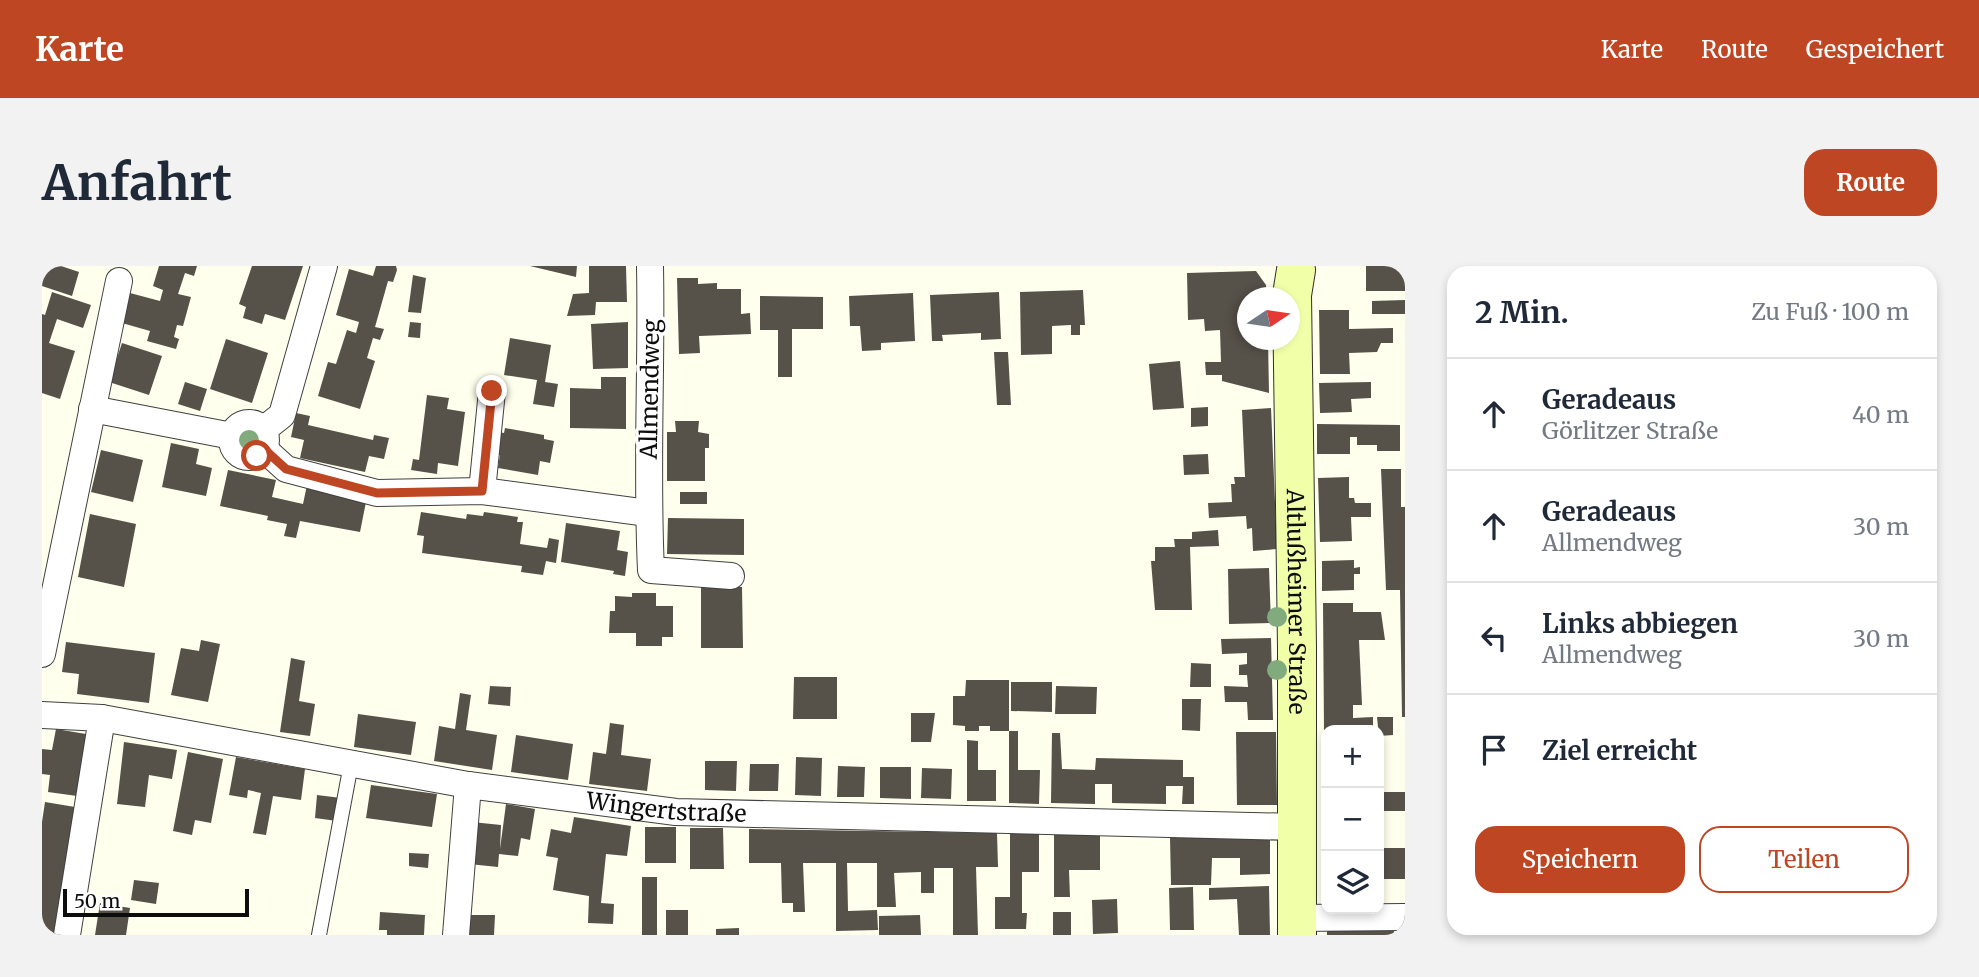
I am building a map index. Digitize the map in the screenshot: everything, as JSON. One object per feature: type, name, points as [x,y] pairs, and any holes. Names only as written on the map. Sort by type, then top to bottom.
[{"type":"street","points":[[264,440],[282,415],[324,266]]},
{"type":"street","name":"Allmendweg","points":[[650,266],[652,360],[648,513],[651,570],[731,576]]},
{"type":"street","name":"Altlußheimer Straße","points":[[1296,927],[1297,647],[1292,295],[1298,267]]},
{"type":"street","points":[[42,654],[119,281]]},
{"type":"street","points":[[482,491],[492,391]]},
{"type":"street","points":[[92,409],[232,436],[237,428],[246,423],[256,424],[264,440],[286,469],[377,493],[482,491],[648,513]]},
{"type":"street","name":"Wingertstraße","points":[[42,715],[102,718],[468,785],[676,812],[1296,827]]},
{"type":"street","points":[[67,935],[102,718]]},
{"type":"street","points":[[456,935],[468,785]]},
{"type":"street","points":[[1296,927],[1405,917]]},
{"type":"lane","points":[[319,935],[351,764]]},
{"type":"building","points":[[42,266],[61,266],[79,272],[72,296],[42,286]]},
{"type":"building","points":[[159,266],[197,266],[194,276],[185,273],[178,294],[191,297],[183,326],[177,325],[174,337],[179,339],[176,349],[147,341],[150,331],[122,323],[130,293],[160,301],[163,290],[153,286]]},
{"type":"building","points":[[252,266],[303,266],[285,320],[265,314],[262,324],[243,318],[246,307],[239,304]]},
{"type":"building","points":[[376,266],[396,266],[397,270],[393,282],[388,281],[375,327],[384,329],[380,340],[373,338],[367,358],[375,361],[360,409],[318,396],[328,362],[336,364],[347,330],[356,333],[359,322],[336,315],[349,269],[373,276]]},
{"type":"building","points":[[530,266],[577,266],[576,277]]},
{"type":"building","points":[[589,266],[626,266],[627,302],[596,302],[595,315],[567,316],[573,294],[589,293]]},
{"type":"building","points":[[1366,266],[1405,266],[1405,291],[1366,291]]},
{"type":"building","points":[[1256,271],[1266,285],[1237,287],[1237,350],[1268,350],[1269,393],[1222,381],[1222,375],[1206,375],[1205,362],[1221,362],[1220,330],[1205,331],[1204,319],[1188,320],[1187,273]]},
{"type":"building","points":[[413,275],[426,278],[421,313],[408,312]]},
{"type":"building","points":[[677,278],[698,278],[698,284],[717,283],[717,289],[741,289],[741,314],[750,313],[751,334],[699,336],[700,353],[679,354]]},
{"type":"building","points":[[1083,290],[1085,325],[1080,325],[1080,335],[1071,335],[1071,325],[1052,326],[1052,354],[1021,355],[1020,292]]},
{"type":"building","points":[[52,292],[91,305],[83,328],[57,319],[49,343],[75,351],[60,399],[42,393],[42,314],[45,315]]},
{"type":"building","points":[[999,292],[1001,339],[981,340],[981,333],[942,335],[943,341],[932,341],[930,295]]},
{"type":"building","points":[[913,293],[915,341],[881,343],[881,350],[862,351],[860,326],[850,326],[849,296]]},
{"type":"building","points":[[760,296],[823,297],[823,329],[792,329],[792,377],[778,377],[778,330],[760,330]]},
{"type":"building","points":[[1405,300],[1405,314],[1372,314],[1372,301]]},
{"type":"building","points":[[1319,310],[1349,310],[1349,329],[1393,328],[1393,343],[1381,343],[1377,352],[1349,353],[1350,374],[1320,374]]},
{"type":"building","points":[[410,322],[421,323],[420,338],[408,337]]},
{"type":"building","points":[[628,322],[628,368],[593,369],[591,324]]},
{"type":"building","points":[[510,338],[551,345],[545,382],[558,384],[554,407],[533,404],[537,380],[504,375]]},
{"type":"building","points":[[226,339],[268,353],[252,403],[210,389]]},
{"type":"building","points":[[122,343],[162,356],[149,395],[109,382]]},
{"type":"building","points":[[994,352],[1008,352],[1011,405],[997,405]]},
{"type":"building","points":[[1180,361],[1184,408],[1153,410],[1149,364]]},
{"type":"building","points":[[601,377],[626,377],[626,429],[570,428],[570,388],[601,389]]},
{"type":"building","points":[[185,382],[207,389],[200,411],[178,404]]},
{"type":"building","points":[[1371,382],[1371,398],[1351,399],[1352,412],[1320,413],[1319,383]]},
{"type":"building","points":[[427,395],[449,398],[447,409],[465,412],[458,466],[438,463],[437,474],[411,470],[413,459],[419,460]]},
{"type":"building","points":[[1208,407],[1208,426],[1191,427],[1191,408]]},
{"type":"building","points":[[1271,408],[1277,549],[1253,551],[1252,528],[1247,529],[1246,516],[1209,518],[1208,503],[1232,502],[1231,484],[1235,484],[1234,477],[1245,477],[1242,410]]},
{"type":"building","points":[[296,413],[310,416],[308,425],[373,440],[374,435],[389,438],[384,459],[369,456],[365,472],[300,458],[304,440],[291,437]]},
{"type":"building","points":[[675,421],[699,421],[698,432],[709,434],[709,448],[705,448],[705,481],[667,481],[667,432],[676,432]]},
{"type":"building","points":[[1317,424],[1400,425],[1400,451],[1377,451],[1377,445],[1357,445],[1357,437],[1350,437],[1350,454],[1317,454]]},
{"type":"building","points":[[505,428],[544,435],[544,439],[554,441],[550,463],[540,461],[538,475],[498,468],[500,455],[489,453],[493,431],[504,433]]},
{"type":"building","points":[[171,443],[199,449],[196,464],[212,468],[206,496],[162,487]]},
{"type":"building","points":[[101,450],[143,460],[133,502],[91,492]]},
{"type":"building","points":[[1208,454],[1209,474],[1184,475],[1183,455]]},
{"type":"building","points":[[1381,469],[1401,469],[1401,507],[1405,507],[1405,717],[1402,717],[1400,590],[1386,590]]},
{"type":"building","points":[[228,470],[276,480],[272,497],[303,504],[307,485],[367,497],[360,532],[300,521],[296,538],[284,536],[287,524],[267,520],[268,516],[220,506]]},
{"type":"building","points":[[1349,477],[1349,498],[1354,498],[1355,503],[1371,503],[1371,517],[1351,517],[1352,541],[1320,542],[1318,478]]},
{"type":"building","points":[[680,492],[707,492],[707,504],[680,504]]},
{"type":"building","points":[[421,512],[466,519],[467,514],[483,516],[484,512],[518,517],[517,522],[523,522],[520,544],[547,548],[549,538],[559,540],[556,563],[546,561],[543,575],[521,572],[522,566],[422,553],[424,536],[417,535]]},
{"type":"building","points":[[90,514],[136,524],[124,587],[78,577]]},
{"type":"building","points":[[668,518],[744,519],[744,555],[667,554]]},
{"type":"building","points":[[566,523],[620,531],[617,550],[628,552],[625,576],[613,574],[614,571],[561,562]]},
{"type":"building","points":[[1218,530],[1219,546],[1190,547],[1192,610],[1155,610],[1151,561],[1155,561],[1155,547],[1175,547],[1174,539],[1192,539],[1192,532]]},
{"type":"building","points":[[1354,560],[1354,568],[1360,567],[1360,574],[1354,574],[1354,590],[1322,591],[1322,561]]},
{"type":"building","points":[[1269,568],[1271,623],[1229,624],[1228,569]]},
{"type":"building","points":[[701,586],[742,587],[743,648],[701,648]]},
{"type":"building","points":[[632,593],[656,593],[656,606],[673,606],[673,637],[662,637],[662,646],[636,646],[636,633],[609,633],[610,611],[615,611],[615,596],[632,597]]},
{"type":"building","points":[[1323,603],[1353,603],[1353,612],[1381,612],[1385,640],[1359,640],[1362,705],[1353,705],[1353,718],[1373,717],[1373,725],[1324,725]]},
{"type":"building","points":[[1271,638],[1273,720],[1248,720],[1247,702],[1225,702],[1224,686],[1248,687],[1247,675],[1239,675],[1239,665],[1247,664],[1247,653],[1222,654],[1221,639]]},
{"type":"building","points":[[201,640],[220,644],[208,702],[171,695],[181,648],[199,651]]},
{"type":"building","points":[[66,642],[155,653],[149,703],[77,694],[79,674],[62,672]]},
{"type":"building","points":[[291,658],[305,661],[299,701],[315,704],[310,736],[280,732]]},
{"type":"building","points":[[1191,663],[1211,664],[1211,687],[1190,687]]},
{"type":"building","points":[[794,677],[837,677],[837,719],[793,719]]},
{"type":"building","points":[[966,680],[1009,680],[1009,731],[990,731],[990,726],[979,726],[979,731],[965,731],[965,726],[953,725],[953,696],[965,696]]},
{"type":"building","points":[[1011,682],[1052,682],[1052,712],[1011,711]]},
{"type":"building","points":[[490,686],[511,687],[510,706],[488,704]]},
{"type":"building","points":[[1056,686],[1097,687],[1096,714],[1055,714]]},
{"type":"building","points":[[460,693],[471,695],[466,730],[497,735],[492,770],[434,761],[439,726],[455,729]]},
{"type":"building","points":[[1182,699],[1201,699],[1200,731],[1182,730]]},
{"type":"building","points":[[911,713],[935,713],[931,742],[911,742]]},
{"type":"building","points":[[358,714],[416,722],[411,755],[354,747]]},
{"type":"building","points":[[1377,717],[1393,717],[1393,735],[1384,736],[1384,725],[1378,725]]},
{"type":"building","points":[[610,723],[624,725],[621,755],[651,759],[647,791],[589,784],[593,752],[606,754]]},
{"type":"building","points":[[56,729],[86,734],[77,796],[48,792],[50,775],[42,774],[42,749],[52,750]]},
{"type":"building","points":[[1009,731],[1018,731],[1018,770],[1040,770],[1039,804],[1009,803]]},
{"type":"building","points":[[1236,732],[1276,732],[1277,805],[1237,805]]},
{"type":"building","points":[[1052,733],[1060,733],[1062,769],[1095,770],[1096,758],[1183,760],[1183,777],[1194,777],[1194,804],[1182,804],[1183,786],[1166,786],[1166,804],[1112,803],[1112,784],[1095,784],[1095,804],[1051,803]]},
{"type":"building","points":[[516,735],[573,744],[568,780],[511,772]]},
{"type":"building","points":[[967,740],[978,741],[978,770],[996,770],[996,801],[967,801]]},
{"type":"building","points":[[124,742],[177,750],[172,779],[149,775],[145,807],[117,804]]},
{"type":"building","points":[[188,752],[223,759],[211,823],[195,820],[192,835],[173,831]]},
{"type":"building","points":[[236,757],[305,769],[301,800],[273,796],[266,835],[253,833],[261,793],[248,790],[247,798],[229,795]]},
{"type":"building","points":[[796,757],[822,758],[821,796],[795,795]]},
{"type":"building","points":[[705,761],[737,761],[736,791],[705,790]]},
{"type":"building","points":[[750,764],[779,764],[778,791],[749,791]]},
{"type":"building","points":[[838,766],[865,767],[864,797],[837,797]]},
{"type":"building","points":[[880,767],[911,767],[911,799],[880,798]]},
{"type":"building","points":[[922,768],[952,769],[951,799],[921,798]]},
{"type":"building","points":[[371,785],[437,794],[432,827],[366,818]]},
{"type":"building","points":[[1384,792],[1405,792],[1405,811],[1384,811]]},
{"type":"building","points":[[317,795],[341,798],[337,821],[315,818]]},
{"type":"building","points":[[45,802],[75,807],[55,935],[42,935],[42,822]]},
{"type":"building","points":[[506,804],[535,809],[530,840],[521,838],[518,856],[499,854],[498,867],[469,864],[472,822],[501,825],[500,849]]},
{"type":"building","points":[[574,817],[631,826],[627,856],[606,854],[601,903],[614,904],[613,924],[588,923],[589,896],[553,890],[558,858],[546,856],[551,829],[571,833]]},
{"type":"building","points":[[645,827],[676,827],[676,863],[645,863]]},
{"type":"building","points":[[690,828],[723,828],[724,869],[690,869]]},
{"type":"building","points":[[749,829],[997,833],[998,867],[976,867],[978,935],[953,935],[953,868],[934,868],[934,893],[921,893],[921,872],[894,873],[896,907],[877,907],[877,863],[847,863],[848,911],[877,910],[878,930],[836,931],[836,863],[803,863],[805,912],[793,912],[793,903],[782,903],[781,863],[749,863]]},
{"type":"building","points":[[1010,833],[1039,833],[1039,872],[1022,872],[1022,913],[1027,913],[1026,929],[995,929],[995,897],[1010,897]]},
{"type":"building","points":[[1054,834],[1100,834],[1100,870],[1069,870],[1070,897],[1054,897]]},
{"type":"building","points":[[1270,836],[1270,874],[1240,875],[1240,858],[1212,858],[1211,885],[1171,885],[1170,837]]},
{"type":"building","points":[[1384,848],[1405,848],[1405,879],[1384,879]]},
{"type":"building","points":[[409,853],[429,854],[428,868],[409,866]]},
{"type":"building","points":[[642,877],[657,877],[657,935],[642,935]]},
{"type":"building","points":[[134,880],[159,883],[156,904],[131,900]]},
{"type":"building","points":[[1269,886],[1270,935],[1239,935],[1237,899],[1209,900],[1209,888]]},
{"type":"building","points":[[1193,887],[1194,930],[1170,930],[1169,888]]},
{"type":"building","points":[[1117,899],[1118,933],[1093,934],[1092,900]]},
{"type":"building","points":[[100,903],[130,908],[126,935],[95,935]]},
{"type":"building","points":[[666,910],[688,910],[688,935],[666,935]]},
{"type":"building","points":[[380,912],[425,915],[424,935],[387,935],[387,930],[379,930]]},
{"type":"building","points":[[1053,912],[1071,912],[1071,935],[1053,935]]},
{"type":"building","points":[[466,915],[495,915],[494,935],[465,935]]},
{"type":"building","points":[[920,915],[921,935],[879,935],[879,916]]},
{"type":"building","points":[[739,928],[739,935],[716,935],[716,929]]},
{"type":"building","points":[[1327,931],[1394,931],[1394,935],[1327,935]]},
{"type":"route","points":[[257,456],[264,449],[286,469],[377,493],[482,491],[492,391]]}]
